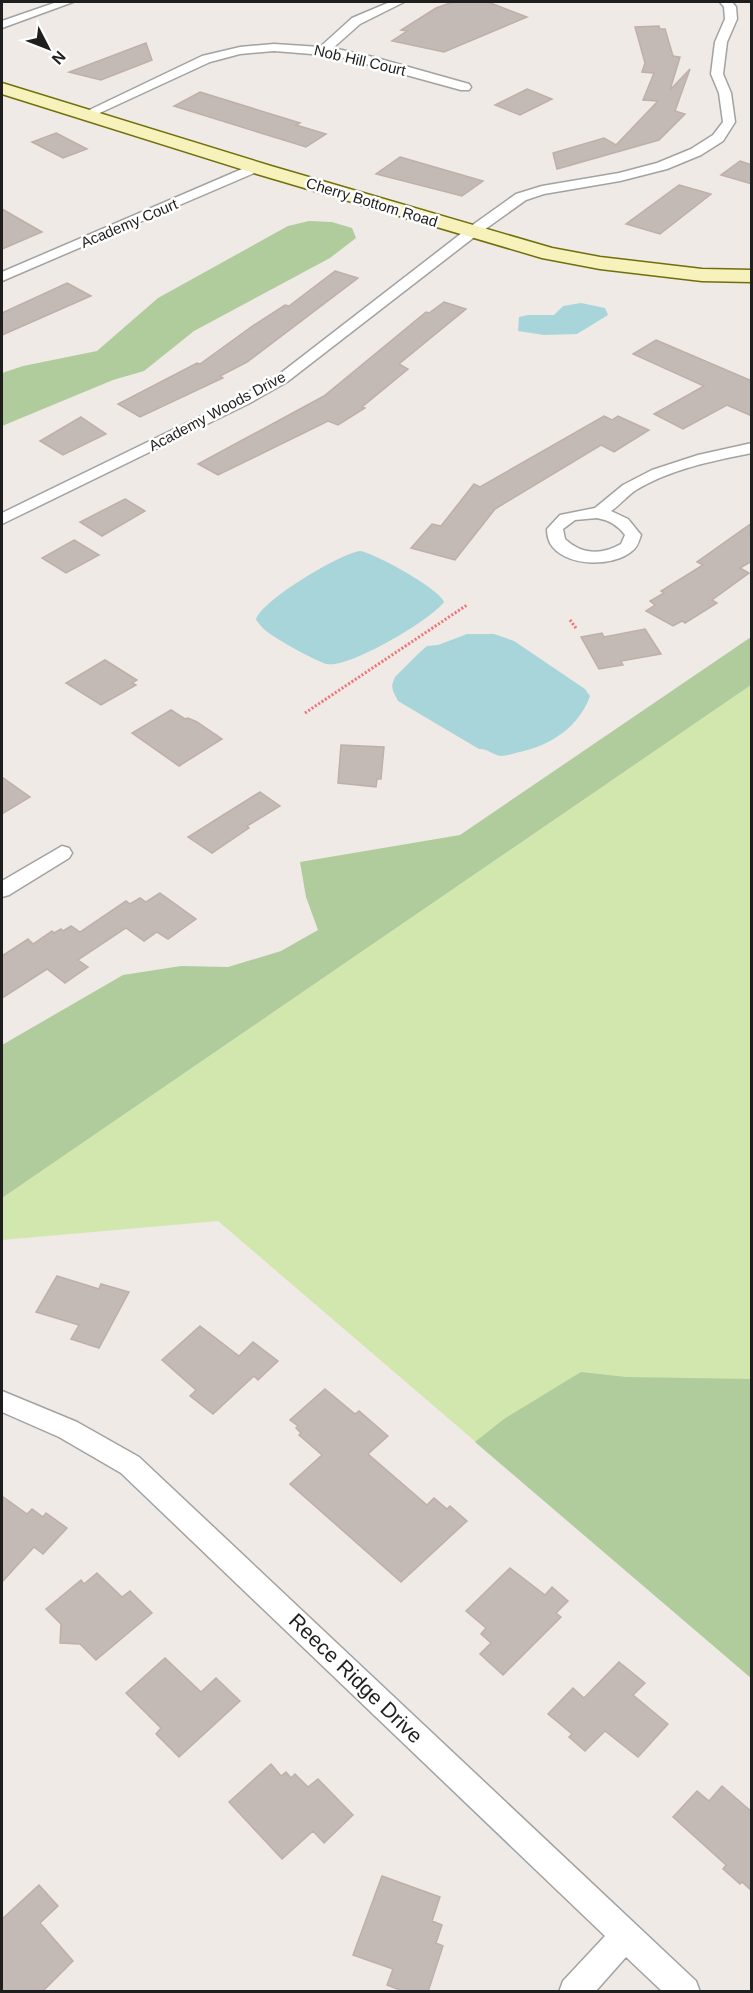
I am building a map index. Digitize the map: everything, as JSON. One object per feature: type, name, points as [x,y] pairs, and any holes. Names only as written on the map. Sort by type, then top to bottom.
[{"type":"main road","name":"Cherry Bottom Road","points":[[2,88],[256,167],[549,254],[600,263],[702,275],[752,276]]},
{"type":"street","points":[[2,26],[67,2]]},
{"type":"street","points":[[325,49],[356,21],[398,2]]},
{"type":"street","name":"Academy Woods Drive","points":[[2,519],[247,399],[282,379],[472,232],[521,197],[542,190],[620,177],[662,166],[696,152],[718,138],[729,122],[724,93],[717,74],[721,42],[731,19],[728,4]]},
{"type":"street","points":[[2,11],[18,19]]},
{"type":"street","name":"Nob Hill Court","points":[[87,114],[188,67],[225,53],[271,47],[325,49],[465,87]]},
{"type":"street","name":"Academy Court","points":[[2,277],[256,167]]},
{"type":"street","points":[[597,513],[630,488],[674,467],[752,448]]},
{"type":"street","points":[[2,890],[62,853]]},
{"type":"street","name":"Reece Ridge Drive","points":[[2,1402],[36,1414],[87,1437],[130,1465],[685,1992]]},
{"type":"street","points":[[574,1992],[625,1936]]},
{"type":"path","points":[[305,713],[467,605]]},
{"type":"path","points":[[570,620],[576,628]]},
{"type":"green space","points":[[309,221],[332,222],[352,228],[356,238],[330,258],[194,331],[144,371],[113,380],[2,426],[2,373],[23,366],[97,351],[158,298],[288,226]]},
{"type":"green space","points":[[751,637],[751,685],[2,1198],[2,1045],[123,975],[181,966],[228,967],[281,951],[318,930],[306,897],[300,862],[460,835]]},
{"type":"green space","points":[[751,685],[751,1678],[218,1221],[2,1240],[2,1198]]},
{"type":"green space","points":[[581,1372],[626,1377],[751,1379],[751,1678],[475,1442],[504,1419]]},
{"type":"water","points":[[581,303],[605,308],[608,315],[577,334],[544,335],[518,331],[519,317],[554,315],[563,306]]},
{"type":"water","points":[[360,551],[379,558],[406,573],[432,589],[444,602],[407,631],[370,651],[338,664],[327,664],[286,644],[270,634],[256,620],[271,601],[302,579],[336,560]]},
{"type":"water","points":[[467,634],[494,634],[514,641],[585,689],[590,696],[579,717],[562,733],[542,745],[501,756],[479,749],[398,701],[392,685],[395,677],[418,654],[427,646],[438,645]]},
{"type":"building","points":[[453,2],[488,2],[527,17],[444,52],[392,41],[407,31],[401,30],[436,8]]},
{"type":"building","points":[[659,26],[660,29],[665,29],[673,56],[680,57],[670,90],[690,69],[675,111],[685,114],[659,140],[557,169],[553,153],[604,138],[616,145],[658,101],[643,100],[654,73],[642,72],[645,63],[635,27]]},
{"type":"building","points":[[146,43],[152,60],[101,80],[69,72]]},
{"type":"building","points":[[527,89],[552,99],[520,115],[495,105]]},
{"type":"building","points":[[200,92],[300,123],[296,125],[326,134],[306,147],[174,106]]},
{"type":"building","points":[[56,133],[87,149],[63,158],[32,142]]},
{"type":"building","points":[[400,157],[483,181],[462,196],[376,174]]},
{"type":"building","points":[[740,161],[752,165],[752,184],[721,175]]},
{"type":"building","points":[[679,185],[711,194],[660,234],[626,224]]},
{"type":"building","points":[[2,209],[42,232],[2,249]]},
{"type":"building","points":[[335,271],[358,278],[247,362],[220,376],[223,378],[140,417],[118,404],[197,363],[200,364],[251,327],[285,305],[289,306]]},
{"type":"building","points":[[67,283],[91,296],[2,335],[2,313]]},
{"type":"building","points":[[444,302],[466,309],[399,364],[408,369],[362,407],[365,408],[338,425],[328,421],[218,475],[198,464],[324,396],[426,312],[429,313]]},
{"type":"building","points":[[656,340],[752,381],[752,416],[727,405],[683,429],[654,414],[704,386],[633,354]]},
{"type":"building","points":[[604,416],[612,420],[618,416],[649,430],[614,452],[601,445],[495,509],[455,560],[411,548],[432,524],[441,526],[474,484],[480,487]]},
{"type":"building","points":[[81,417],[106,434],[63,455],[40,441]]},
{"type":"building","points":[[125,499],[145,511],[102,536],[80,522]]},
{"type":"building","points":[[752,523],[752,561],[740,568],[749,573],[712,600],[717,603],[685,623],[682,621],[673,626],[646,611],[655,605],[650,601],[664,593],[661,591],[703,565],[697,562]]},
{"type":"building","points":[[74,540],[99,555],[66,573],[42,558]]},
{"type":"building","points":[[645,629],[661,654],[621,661],[623,665],[599,669],[581,637],[602,633],[604,637]]},
{"type":"building","points":[[105,660],[137,680],[132,683],[136,685],[101,705],[66,683]]},
{"type":"building","points":[[171,710],[185,719],[197,722],[222,739],[179,766],[132,733]]},
{"type":"building","points":[[341,745],[384,747],[381,779],[377,779],[376,787],[338,783]]},
{"type":"building","points":[[2,777],[30,797],[2,814]]},
{"type":"building","points":[[260,792],[280,806],[247,826],[249,828],[212,853],[188,837]]},
{"type":"building","points":[[160,893],[196,919],[168,939],[157,932],[144,941],[126,928],[78,960],[88,967],[65,983],[47,969],[2,998],[2,956],[28,939],[33,944],[52,931],[54,933],[61,929],[63,931],[71,926],[80,932],[126,901],[130,904],[140,898],[146,902]]},
{"type":"building","points":[[57,1276],[99,1289],[101,1284],[129,1292],[99,1348],[71,1339],[79,1325],[36,1312]]},
{"type":"building","points":[[200,1326],[239,1356],[253,1342],[278,1361],[258,1380],[254,1376],[213,1414],[190,1396],[196,1390],[162,1360]]},
{"type":"building","points":[[325,1389],[355,1414],[359,1411],[388,1436],[368,1454],[427,1505],[434,1498],[447,1509],[450,1506],[467,1521],[401,1582],[290,1484],[322,1455],[299,1435],[301,1433],[296,1428],[298,1426],[290,1420]]},
{"type":"building","points":[[2,1496],[27,1514],[32,1509],[43,1517],[46,1513],[67,1528],[43,1554],[34,1547],[2,1582]]},
{"type":"building","points":[[510,1568],[545,1595],[552,1587],[568,1601],[556,1613],[561,1617],[503,1675],[480,1654],[491,1643],[481,1634],[486,1628],[466,1611]]},
{"type":"building","points":[[97,1573],[122,1597],[130,1591],[152,1613],[96,1660],[80,1644],[60,1643],[61,1624],[46,1609],[81,1580],[84,1584]]},
{"type":"building","points":[[165,1658],[201,1692],[216,1678],[240,1701],[179,1757],[156,1734],[161,1728],[126,1693]]},
{"type":"building","points":[[619,1662],[645,1683],[633,1695],[668,1724],[638,1757],[605,1731],[585,1751],[569,1737],[572,1734],[548,1714],[573,1688],[584,1698]]},
{"type":"building","points":[[271,1764],[281,1776],[286,1772],[291,1778],[295,1774],[308,1787],[318,1779],[353,1815],[324,1843],[313,1831],[282,1859],[229,1802]]},
{"type":"building","points":[[722,1786],[752,1812],[752,1891],[723,1869],[726,1865],[673,1817],[697,1791],[709,1801]]},
{"type":"building","points":[[382,1876],[440,1897],[432,1921],[442,1925],[436,1943],[443,1946],[428,1992],[405,1992],[387,1985],[393,1969],[353,1955]]},
{"type":"building","points":[[39,1885],[58,1906],[40,1923],[73,1961],[42,1992],[2,1992],[2,1919]]}]
